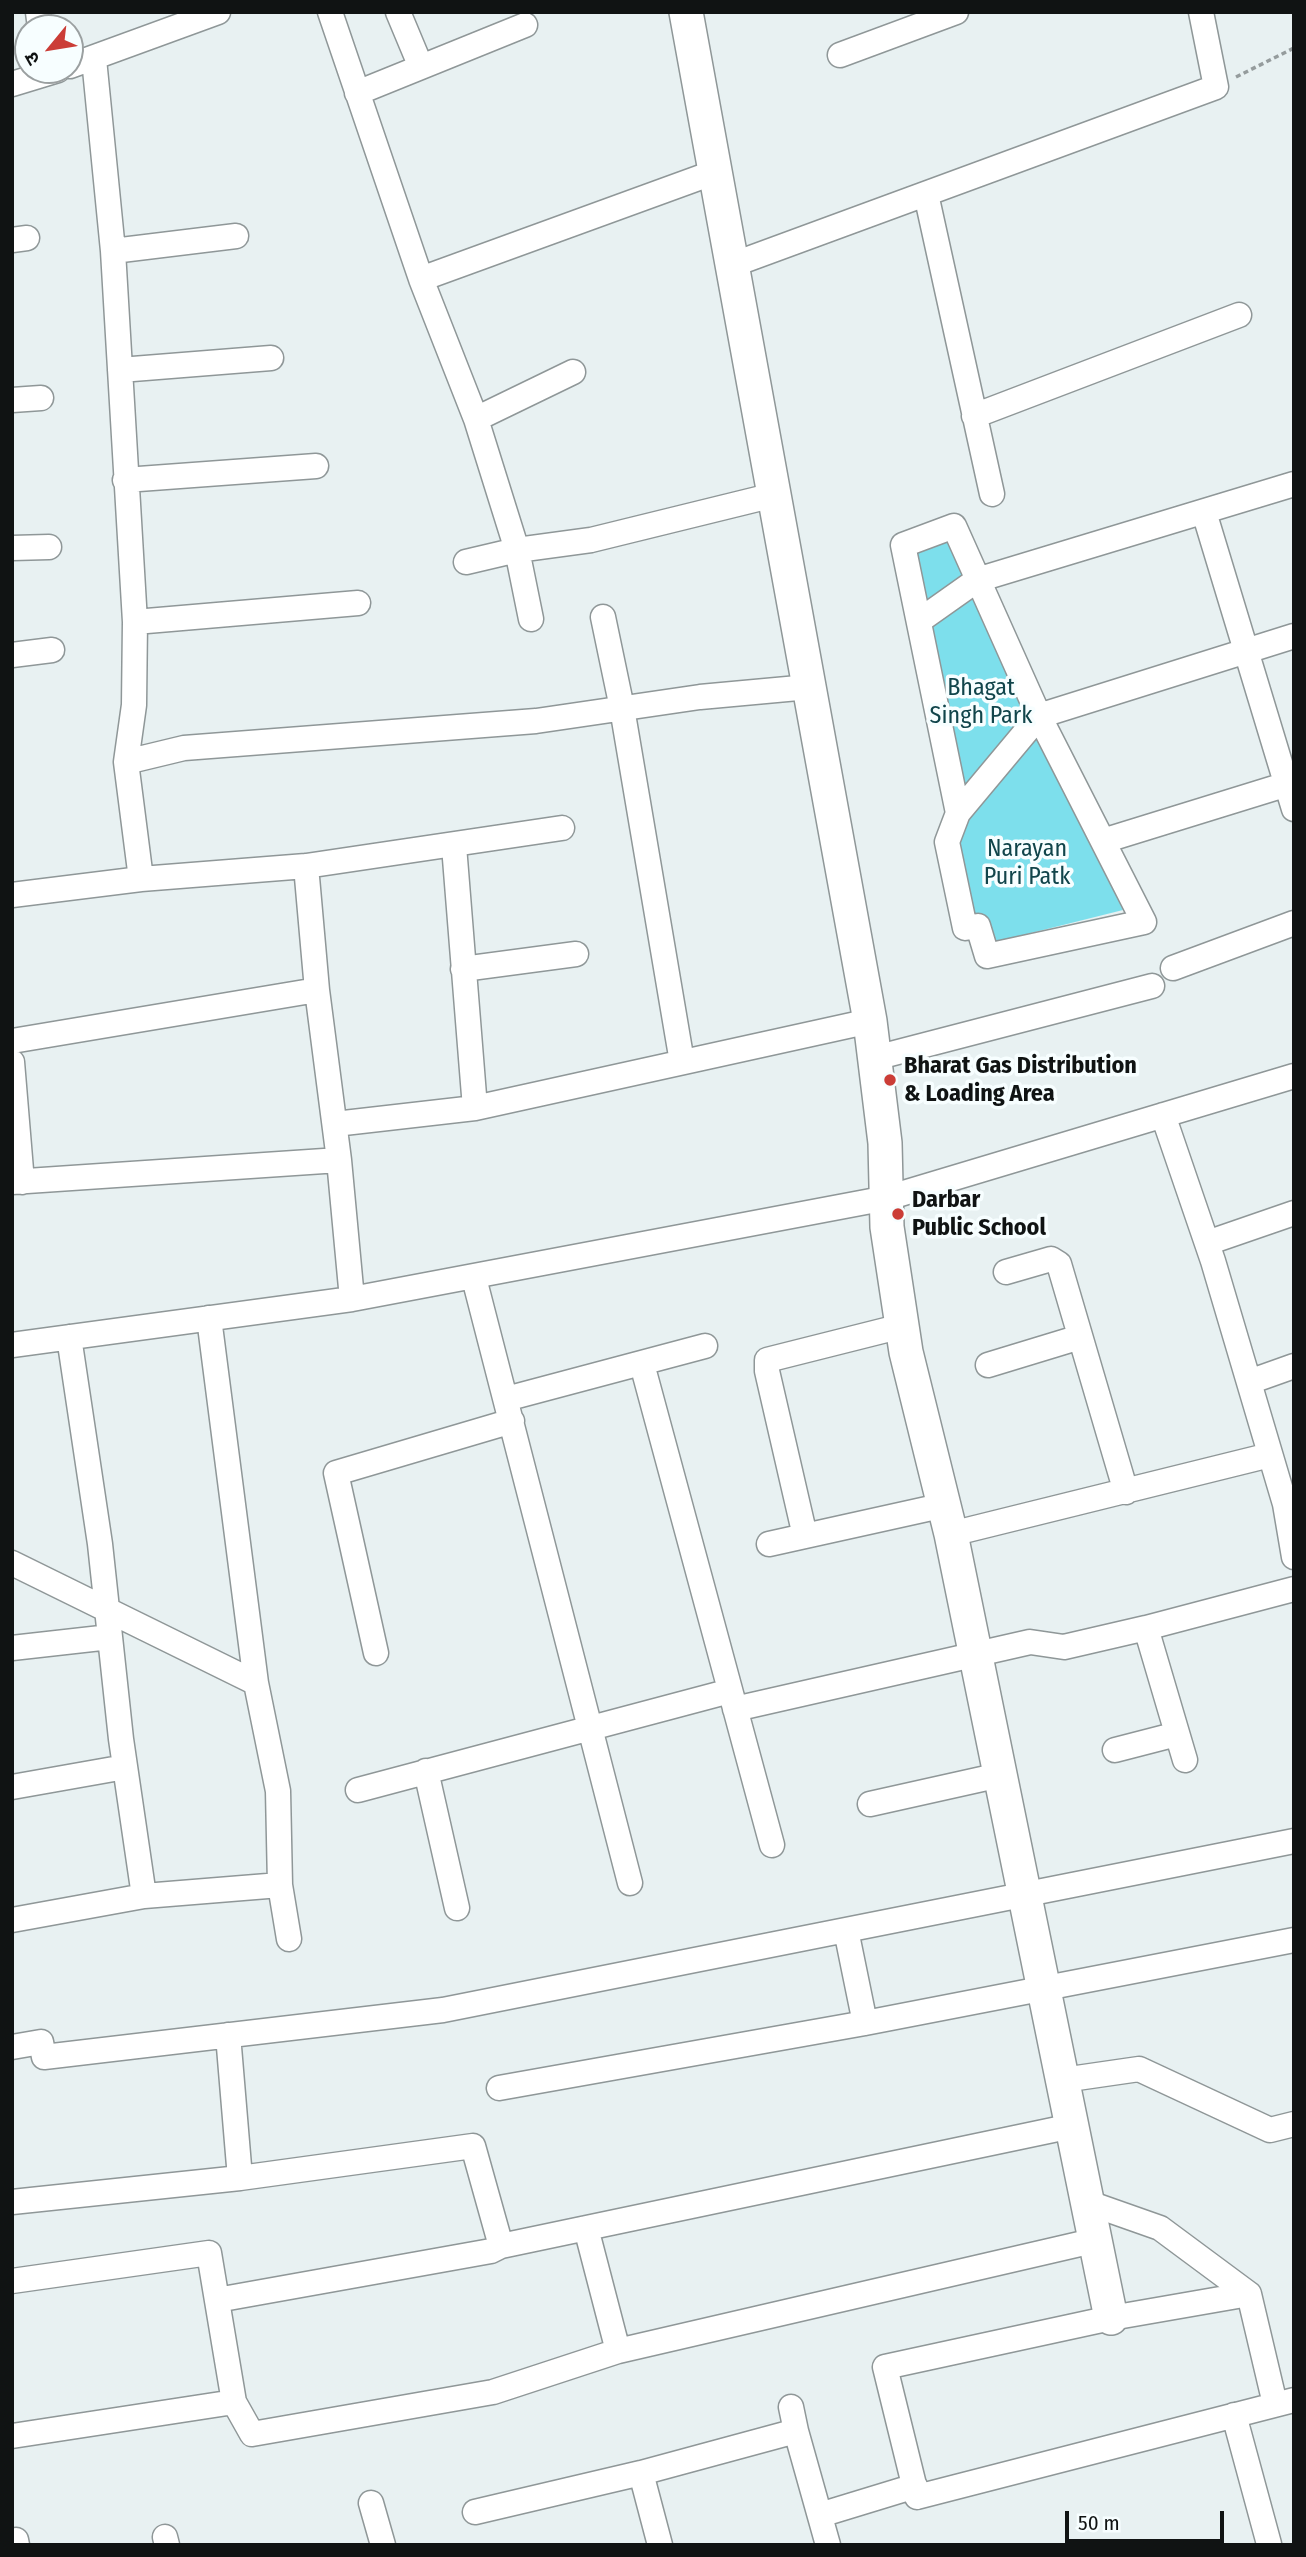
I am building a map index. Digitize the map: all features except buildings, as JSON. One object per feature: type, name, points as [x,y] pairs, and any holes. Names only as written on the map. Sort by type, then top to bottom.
[{"type":"street","points":[[84,62],[218,12]]},
{"type":"street","points":[[330,12],[421,279],[476,419],[517,550],[531,619]]},
{"type":"street","points":[[398,12],[421,67]]},
{"type":"street","points":[[686,12],[870,1021],[885,1143],[887,1227],[902,1326],[948,1520],[1111,2318]]},
{"type":"street","points":[[840,55],[956,12]]},
{"type":"street","points":[[732,265],[1216,87],[1201,12]]},
{"type":"street","points":[[357,93],[525,24]]},
{"type":"street","points":[[94,59],[113,251],[135,622],[134,705],[126,762],[141,879]]},
{"type":"street","points":[[421,279],[715,172]]},
{"type":"street","points":[[926,194],[992,494]]},
{"type":"street","points":[[113,251],[236,236]]},
{"type":"street","points":[[974,416],[1239,315]]},
{"type":"street","points":[[120,370],[271,358]]},
{"type":"street","points":[[476,419],[573,372]]},
{"type":"street","points":[[12,400],[41,398]]},
{"type":"street","points":[[125,481],[316,466]]},
{"type":"street","points":[[919,621],[977,580],[1294,484]]},
{"type":"street","points":[[466,562],[517,550],[591,540],[774,495]]},
{"type":"street","points":[[1204,512],[1290,783],[1294,809]]},
{"type":"street","points":[[958,813],[903,545],[954,526],[1039,716],[1144,922],[987,956],[978,926],[965,928],[947,842],[958,813],[1039,716],[1294,636]]},
{"type":"street","points":[[12,548],[49,547]]},
{"type":"street","points":[[135,622],[358,603]]},
{"type":"street","points":[[603,617],[622,708],[682,1062]]},
{"type":"street","points":[[12,655],[52,650]]},
{"type":"street","points":[[126,762],[184,748],[536,721],[700,697],[809,687]]},
{"type":"street","points":[[1102,841],[1290,783]]},
{"type":"street","points":[[12,895],[141,879],[306,866],[562,828]]},
{"type":"street","points":[[454,846],[475,1108]]},
{"type":"street","points":[[306,866],[317,990],[335,1124],[352,1299]]},
{"type":"street","points":[[1173,968],[1294,923]]},
{"type":"street","points":[[463,968],[576,954]]},
{"type":"street","points":[[874,1058],[1152,986]]},
{"type":"street","points":[[12,1041],[317,990]]},
{"type":"street","points":[[335,1124],[475,1108],[870,1021]]},
{"type":"street","points":[[12,1062],[17,1182],[339,1160]]},
{"type":"street","points":[[12,1345],[352,1299],[887,1198],[1294,1076]]},
{"type":"street","points":[[1163,1115],[1207,1243],[1270,1455],[1289,1503],[1294,1557]]},
{"type":"street","points":[[1207,1243],[1294,1213]]},
{"type":"street","points":[[1006,1272],[1056,1260],[1126,1492]]},
{"type":"street","points":[[474,1278],[630,1883]]},
{"type":"street","points":[[209,1318],[256,1683],[278,1791],[279,1885],[289,1939]]},
{"type":"street","points":[[805,1535],[766,1371],[767,1360],[902,1326]]},
{"type":"street","points":[[988,1365],[1080,1337]]},
{"type":"street","points":[[69,1338],[144,1896]]},
{"type":"street","points":[[376,1653],[336,1473],[642,1364],[705,1346]]},
{"type":"street","points":[[642,1364],[772,1845]]},
{"type":"street","points":[[1249,1382],[1294,1366]]},
{"type":"street","points":[[769,1544],[805,1535],[948,1520],[1126,1492],[1270,1455]]},
{"type":"street","points":[[12,1563],[256,1683]]},
{"type":"street","points":[[358,1790],[591,1728],[1030,1642],[1064,1647],[1294,1589]]},
{"type":"street","points":[[1146,1628],[1185,1760]]},
{"type":"street","points":[[12,1648],[110,1637]]},
{"type":"street","points":[[1115,1750],[1177,1734]]},
{"type":"street","points":[[12,1787],[125,1767]]},
{"type":"street","points":[[426,1772],[457,1908]]},
{"type":"street","points":[[870,1804],[1000,1775]]},
{"type":"street","points":[[12,2047],[41,2042],[44,2057],[443,2010],[648,1967],[1294,1841]]},
{"type":"street","points":[[12,1920],[144,1896],[279,1885]]},
{"type":"street","points":[[846,1930],[864,2024]]},
{"type":"street","points":[[499,2088],[864,2024],[1043,1986],[1294,1940]]},
{"type":"street","points":[[228,2035],[240,2178]]},
{"type":"street","points":[[1063,2080],[1139,2069],[1270,2130],[1294,2124]]},
{"type":"street","points":[[217,2300],[491,2251],[500,2246],[1072,2126]]},
{"type":"street","points":[[12,2203],[240,2178],[473,2146],[478,2154],[500,2246]]},
{"type":"street","points":[[1089,2203],[1160,2228],[1249,2294],[1285,2402],[917,2497],[885,2367],[1111,2318],[1249,2294]]},
{"type":"street","points":[[586,2228],[618,2351]]},
{"type":"street","points":[[12,2281],[209,2253],[234,2402],[252,2434],[493,2392],[618,2351],[1097,2240]]},
{"type":"street","points":[[12,2436],[234,2402]]},
{"type":"street","points":[[791,2407],[828,2545]]},
{"type":"street","points":[[1234,2415],[1268,2544]]},
{"type":"street","points":[[475,2512],[641,2473],[796,2431]]},
{"type":"street","points":[[641,2473],[660,2545]]},
{"type":"street","points":[[820,2515],[915,2486]]},
{"type":"street","points":[[371,2502],[383,2545]]},
{"type":"path","points":[[1216,87],[1294,48]]},
{"type":"green space","name":"Bhagat Singh Park","points":[[954,535],[1029,714],[959,794],[910,549]]},
{"type":"green space","name":"Narayan Puri Patk","points":[[1037,725],[1123,910],[991,943],[985,916],[968,919],[954,841],[964,815]]},
{"type":"place","name":"Bharat Gas Distribution & Loading Area","points":[[890,1080]]},
{"type":"place","name":"Darbar Public School","points":[[898,1214]]}]
